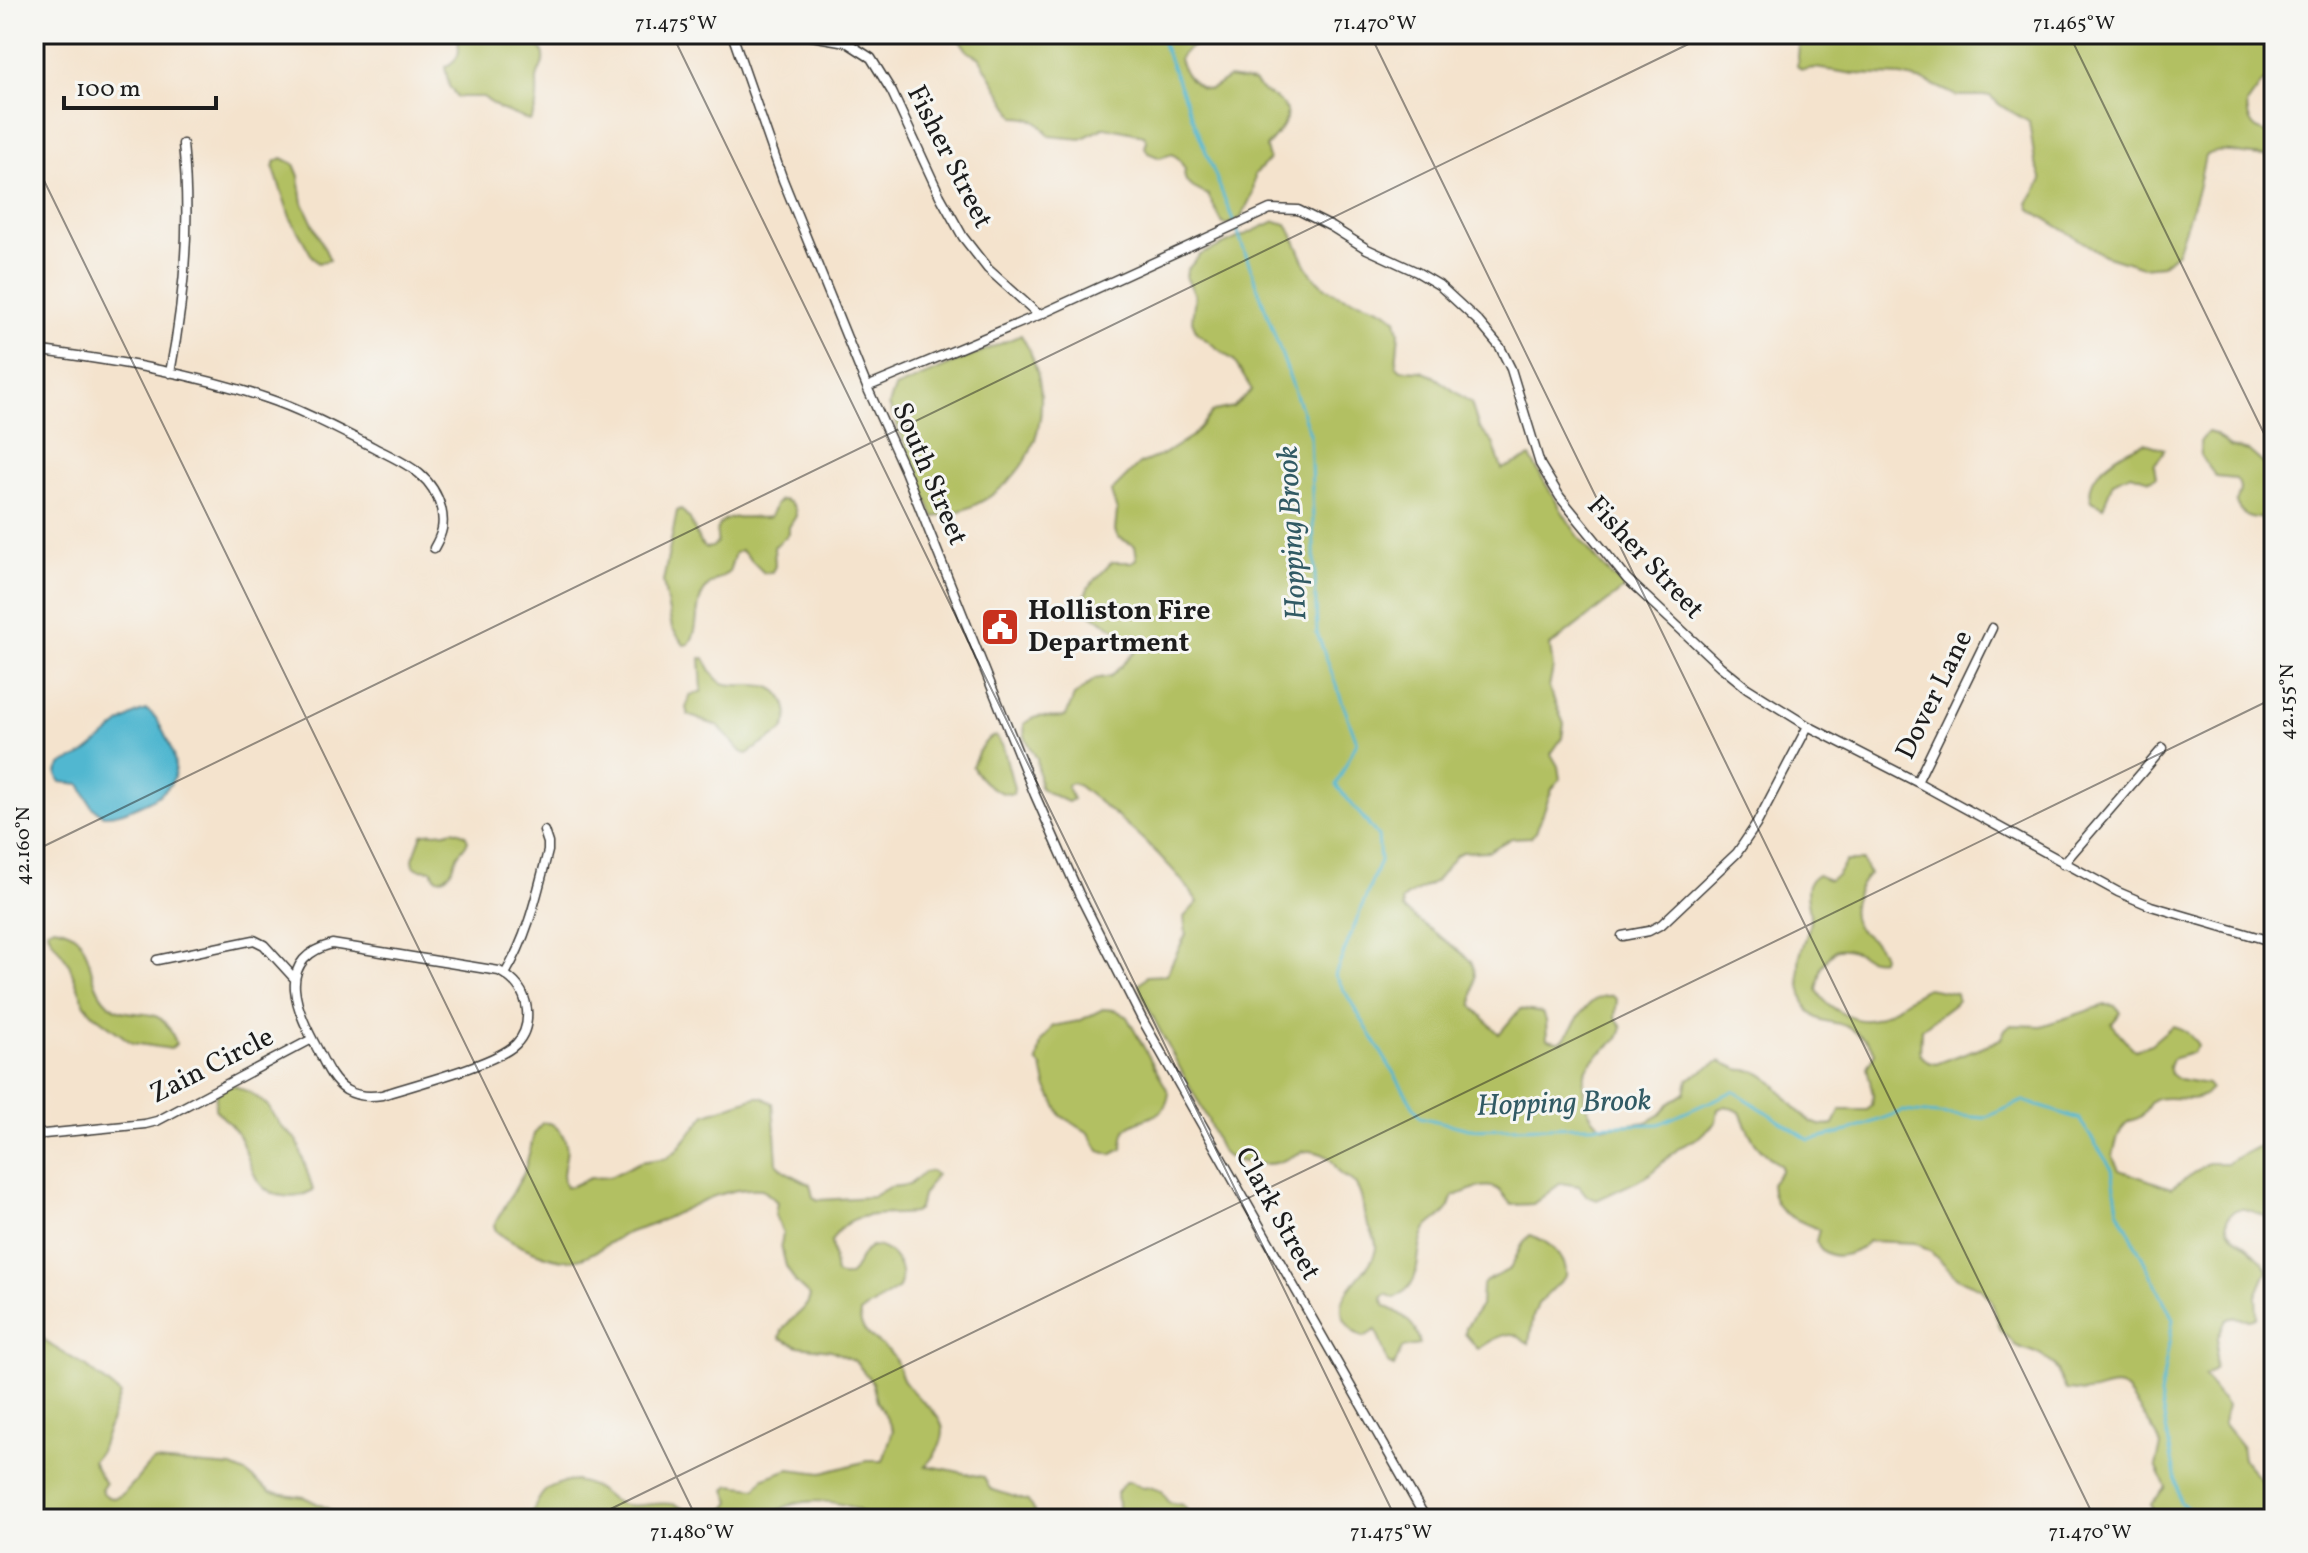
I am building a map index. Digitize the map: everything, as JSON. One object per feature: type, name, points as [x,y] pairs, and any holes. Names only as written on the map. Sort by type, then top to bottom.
[{"type":"street","name":"South Street","points":[[732,34],[783,180],[867,387],[905,471],[1048,826],[1096,928]]},
{"type":"street","name":"Fisher Street","points":[[800,34],[826,36],[855,47],[876,64],[963,237],[988,269],[1039,315],[1270,209],[1298,210],[1367,249],[1428,278],[1454,298],[1500,347],[1515,380],[1540,464],[1568,508],[1605,555],[1652,604],[1747,688],[1808,726],[1917,782],[2063,864],[2151,906],[2274,942]]},
{"type":"street","points":[[170,373],[179,328],[188,249],[183,144]]},
{"type":"street","points":[[867,387],[1039,315]]},
{"type":"street","points":[[34,350],[170,373],[280,403],[413,468],[430,482],[440,505],[443,526],[434,548]]},
{"type":"street","name":"Dover Lane","points":[[1917,782],[1992,628]]},
{"type":"street","points":[[1622,936],[1648,932],[1662,924],[1737,853],[1756,825],[1808,726]]},
{"type":"street","points":[[2063,864],[2163,748]]},
{"type":"street","points":[[157,960],[254,940],[264,945],[295,979],[300,965],[314,951],[341,944],[487,968],[505,974],[522,946],[529,925],[548,851],[544,831]]},
{"type":"street","name":"Clark Street","points":[[1096,928],[1142,1019],[1426,1519]]},
{"type":"street","name":"Zain Circle","points":[[295,979],[296,1003],[312,1039],[337,1082],[363,1096],[382,1095],[497,1057],[518,1042],[527,1019],[525,1002],[520,988],[505,974]]},
{"type":"street","name":"Zain Circle","points":[[34,1135],[157,1121],[312,1039]]},
{"type":"green space","points":[[457,34],[520,37],[540,47],[544,58],[537,79],[536,106],[530,121],[500,109],[483,97],[457,97],[449,86],[445,67],[458,54]]},
{"type":"green space","points":[[956,34],[1226,34],[1185,52],[1179,59],[1186,74],[1205,89],[1211,89],[1228,78],[1254,82],[1280,102],[1285,108],[1286,120],[1266,147],[1269,160],[1255,174],[1253,193],[1241,218],[1223,224],[1208,195],[1187,183],[1185,169],[1178,158],[1172,154],[1160,158],[1148,153],[1144,135],[1105,127],[1081,139],[1049,136],[1035,121],[1015,117],[979,57],[968,52]]},
{"type":"green space","points":[[1795,34],[2273,34],[2274,75],[2262,83],[2247,104],[2253,126],[2274,134],[2274,155],[2221,151],[2205,156],[2198,189],[2177,252],[2162,265],[2142,267],[2104,255],[2030,209],[2028,203],[2042,180],[2035,162],[2029,122],[1990,96],[1957,96],[1927,82],[1901,76],[1815,68],[1802,70],[1797,66],[1799,46]]},
{"type":"green space","points":[[282,158],[294,164],[303,203],[330,260],[318,263],[313,258],[290,217],[273,166]]},
{"type":"green space","points":[[1275,221],[1287,224],[1308,267],[1326,288],[1378,307],[1396,319],[1399,332],[1396,365],[1401,370],[1421,371],[1433,376],[1471,403],[1479,428],[1493,443],[1502,469],[1530,457],[1583,543],[1625,588],[1550,646],[1553,668],[1549,688],[1564,724],[1562,738],[1551,754],[1558,766],[1560,779],[1552,789],[1536,832],[1531,837],[1512,838],[1489,851],[1456,855],[1436,881],[1402,902],[1403,909],[1472,963],[1475,974],[1473,1007],[1499,1034],[1520,1009],[1542,1013],[1546,1020],[1547,1039],[1561,1042],[1588,1005],[1603,996],[1613,996],[1617,1000],[1615,1017],[1622,1026],[1619,1035],[1591,1062],[1583,1084],[1588,1109],[1604,1127],[1647,1122],[1685,1093],[1688,1079],[1720,1061],[1767,1078],[1811,1122],[1834,1125],[1840,1110],[1867,1110],[1872,1106],[1867,1067],[1875,1053],[1857,1033],[1843,1025],[1816,1018],[1805,1004],[1799,971],[1810,920],[1807,890],[1808,884],[1817,875],[1829,880],[1837,875],[1846,861],[1863,861],[1869,874],[1856,895],[1853,919],[1856,926],[1880,948],[1882,959],[1875,960],[1848,949],[1835,950],[1822,966],[1817,990],[1827,1003],[1840,1012],[1865,1020],[1886,1014],[1927,988],[1956,993],[1954,1004],[1921,1029],[1920,1054],[1928,1062],[1936,1064],[1994,1042],[2002,1038],[2011,1025],[2041,1026],[2105,1005],[2120,1010],[2121,1013],[2112,1023],[2135,1050],[2151,1044],[2172,1026],[2184,1030],[2198,1045],[2192,1053],[2172,1059],[2169,1067],[2171,1074],[2179,1079],[2207,1084],[2211,1089],[2192,1099],[2153,1100],[2143,1115],[2128,1122],[2122,1129],[2113,1157],[2119,1170],[2171,1188],[2208,1163],[2227,1163],[2257,1147],[2274,1149],[2274,1213],[2268,1217],[2240,1209],[2233,1212],[2227,1221],[2231,1234],[2258,1257],[2267,1270],[2256,1296],[2257,1316],[2226,1320],[2218,1337],[2215,1368],[2204,1376],[2227,1406],[2223,1423],[2241,1445],[2243,1459],[2274,1495],[2274,1519],[2169,1519],[2152,1509],[2151,1504],[2166,1487],[2156,1466],[2161,1446],[2127,1391],[2118,1386],[2088,1392],[2066,1390],[2054,1365],[2041,1355],[2016,1346],[2001,1330],[1991,1300],[1981,1288],[1957,1278],[1930,1251],[1914,1243],[1869,1241],[1856,1251],[1841,1256],[1821,1249],[1816,1241],[1819,1230],[1787,1214],[1772,1194],[1771,1183],[1781,1171],[1781,1166],[1755,1142],[1740,1112],[1726,1106],[1718,1109],[1716,1122],[1700,1137],[1680,1147],[1646,1177],[1597,1200],[1587,1196],[1579,1186],[1561,1183],[1533,1204],[1512,1205],[1499,1190],[1488,1187],[1453,1197],[1446,1212],[1425,1231],[1411,1285],[1394,1298],[1386,1294],[1382,1298],[1385,1306],[1403,1316],[1412,1326],[1420,1345],[1402,1348],[1394,1367],[1388,1363],[1376,1330],[1364,1337],[1350,1328],[1342,1312],[1343,1302],[1368,1266],[1376,1248],[1358,1188],[1339,1172],[1329,1158],[1315,1152],[1305,1151],[1276,1163],[1262,1164],[1233,1159],[1221,1151],[1208,1120],[1146,1004],[1139,984],[1147,976],[1166,975],[1186,934],[1184,917],[1198,902],[1158,854],[1079,786],[1068,784],[1073,799],[1068,802],[1040,787],[1037,759],[1025,737],[1024,724],[1041,716],[1066,716],[1074,696],[1095,679],[1111,676],[1138,649],[1081,604],[1089,586],[1112,562],[1137,559],[1135,546],[1118,537],[1115,531],[1117,511],[1111,492],[1139,464],[1164,454],[1192,436],[1214,411],[1233,407],[1252,390],[1234,361],[1197,333],[1192,321],[1195,295],[1186,277],[1187,270],[1200,255]]},
{"type":"green space","points":[[1021,335],[1035,365],[1041,395],[1039,424],[1030,451],[1014,475],[993,494],[966,509],[934,517],[889,405],[895,388]]},
{"type":"green space","points":[[2208,432],[2230,447],[2249,451],[2274,473],[2274,518],[2252,517],[2239,509],[2236,503],[2240,488],[2236,479],[2216,477],[2201,456],[2200,442]]},
{"type":"green space","points":[[2145,443],[2164,449],[2154,465],[2156,477],[2150,480],[2131,474],[2113,482],[2103,507],[2092,501],[2093,481],[2106,464]]},
{"type":"green space","points":[[780,500],[792,504],[796,516],[789,527],[789,534],[774,547],[775,566],[772,572],[764,573],[741,550],[735,553],[729,572],[705,589],[692,638],[689,644],[684,645],[672,628],[663,582],[677,511],[681,509],[690,519],[705,548],[717,543],[717,531],[725,520],[770,517]]},
{"type":"green space","points":[[700,658],[704,658],[714,676],[723,683],[759,685],[776,690],[788,712],[781,732],[747,754],[741,752],[719,727],[688,715],[686,708],[690,696],[702,691]]},
{"type":"green space","points":[[995,736],[1003,746],[1013,794],[989,786],[972,766],[983,744]]},
{"type":"green space","points":[[453,830],[465,834],[468,840],[448,875],[441,879],[435,877],[432,870],[414,866],[413,859],[422,834]]},
{"type":"green space","points":[[54,927],[77,937],[88,956],[104,999],[124,1012],[153,1015],[162,1020],[176,1044],[171,1049],[132,1043],[94,1015],[85,1005],[68,962],[47,930]]},
{"type":"green space","points":[[1103,1009],[1116,1010],[1127,1017],[1169,1093],[1167,1103],[1157,1114],[1126,1129],[1122,1149],[1111,1155],[1099,1151],[1089,1133],[1061,1116],[1046,1086],[1042,1067],[1037,1062],[1041,1042],[1053,1026],[1079,1021]]},
{"type":"green space","points":[[233,1085],[267,1105],[282,1127],[297,1140],[313,1190],[299,1196],[283,1196],[272,1193],[257,1180],[237,1133],[215,1109],[216,1095],[226,1086]]},
{"type":"green space","points":[[756,1097],[773,1103],[777,1163],[786,1172],[810,1184],[813,1197],[818,1200],[872,1197],[889,1187],[909,1185],[924,1172],[931,1171],[936,1175],[914,1213],[857,1218],[839,1231],[831,1242],[836,1274],[843,1276],[852,1272],[871,1246],[885,1250],[896,1260],[901,1273],[899,1288],[860,1313],[860,1320],[869,1335],[892,1354],[906,1384],[940,1420],[942,1439],[926,1466],[984,1477],[990,1489],[1028,1501],[1038,1519],[871,1519],[851,1507],[811,1501],[776,1512],[775,1519],[705,1519],[727,1508],[731,1502],[726,1490],[730,1485],[756,1488],[764,1478],[789,1469],[822,1473],[867,1461],[883,1461],[893,1430],[877,1401],[872,1382],[855,1361],[831,1350],[798,1346],[780,1338],[785,1326],[804,1308],[810,1296],[796,1283],[786,1266],[781,1246],[783,1233],[775,1215],[777,1202],[762,1189],[720,1194],[625,1234],[578,1259],[563,1260],[543,1255],[496,1231],[494,1225],[524,1173],[534,1134],[542,1123],[553,1125],[564,1138],[566,1153],[563,1173],[566,1187],[590,1178],[610,1177],[640,1162],[666,1158],[676,1151],[706,1114]]},
{"type":"green space","points":[[1530,1235],[1555,1250],[1564,1262],[1566,1276],[1538,1304],[1529,1344],[1509,1334],[1478,1349],[1465,1334],[1466,1327],[1481,1306],[1482,1286],[1510,1269]]},
{"type":"green space","points":[[34,1329],[47,1343],[87,1367],[120,1394],[100,1451],[92,1461],[105,1484],[101,1490],[108,1497],[115,1498],[122,1494],[154,1461],[232,1467],[246,1473],[271,1492],[304,1497],[343,1519],[34,1519]]},
{"type":"green space","points":[[575,1481],[590,1485],[621,1504],[672,1504],[699,1519],[530,1519],[545,1491],[557,1484]]},
{"type":"green space","points":[[1125,1482],[1162,1491],[1169,1502],[1183,1505],[1193,1519],[1119,1519],[1117,1493]]},
{"type":"water","points":[[146,710],[158,721],[171,748],[174,778],[162,793],[152,799],[113,815],[103,815],[92,807],[80,784],[61,782],[58,769],[63,763],[84,754],[129,717]]},
{"type":"waterway","name":"Hopping Brook","points":[[1159,34],[1237,230],[1310,434],[1317,633],[1357,742],[1336,785],[1378,836],[1380,861],[1335,975],[1420,1117],[1469,1129],[1659,1124],[1734,1091],[1809,1140],[1852,1130],[1903,1111],[1984,1118],[2023,1101],[2079,1119],[2112,1169],[2118,1209],[2173,1319],[2160,1396],[2180,1502],[2200,1519]]},
{"type":"place","name":"Holliston Fire Department","points":[[1000,627]]}]
